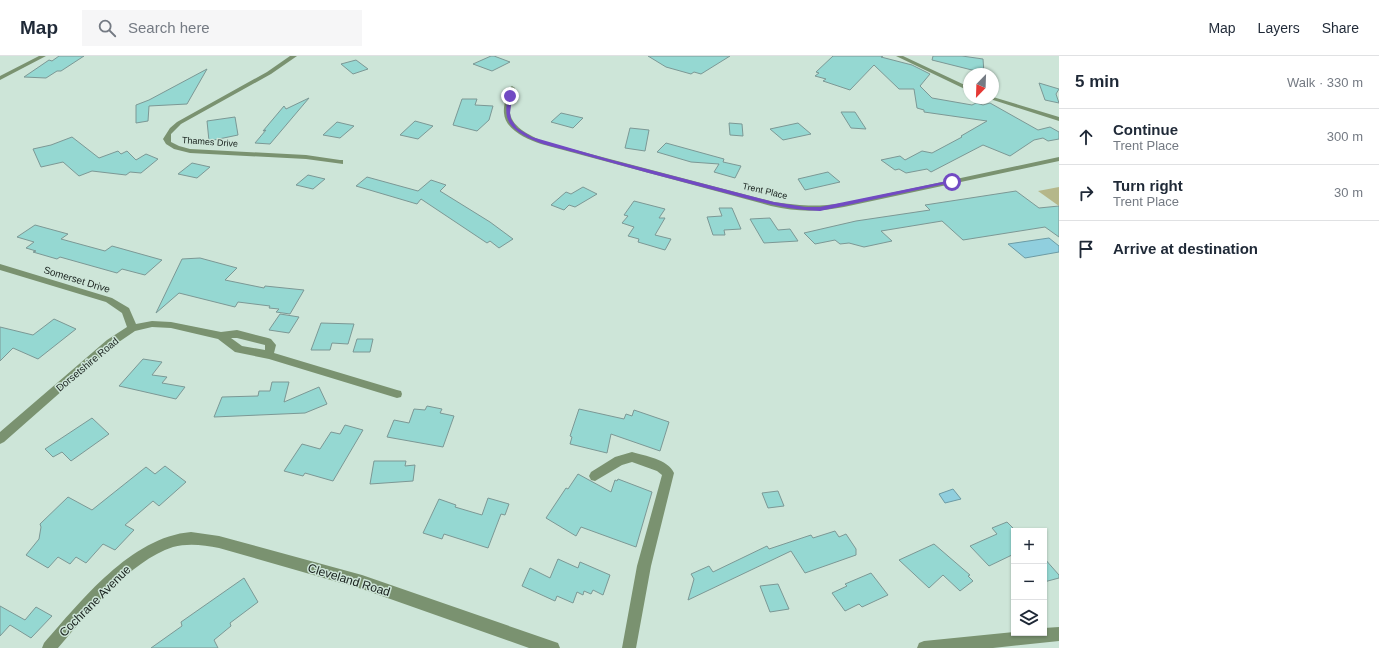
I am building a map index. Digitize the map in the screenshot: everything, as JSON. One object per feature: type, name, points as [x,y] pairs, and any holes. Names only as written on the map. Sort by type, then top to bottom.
[{"type":"street","points":[[0,78],[43,56]]},
{"type":"street","name":"Thames Drive","points":[[294,56],[270,73],[179,123],[168,134],[167,141],[170,146],[176,149],[190,151],[306,156],[340,162]]},
{"type":"street","points":[[899,56],[963,85]]},
{"type":"street","name":"Trent Place","points":[[512,88],[508,104],[508,119],[516,129],[530,138],[767,202],[805,209],[820,209],[844,205],[1059,159]]},
{"type":"street","points":[[999,101],[1059,120]]},
{"type":"street","name":"Somerset Drive","points":[[0,267],[110,300],[120,305],[126,311],[131,318],[132,328]]},
{"type":"street","name":"Dorsetshire Road","points":[[0,439],[110,343],[132,328],[152,324],[171,325],[221,336],[239,349],[269,355],[397,394]]},
{"type":"street","points":[[595,476],[619,462],[632,458],[661,467],[668,473],[644,566],[629,648]]},
{"type":"street","name":"Cleveland Road","points":[[143,556],[172,541],[190,538],[212,540],[362,582],[523,639],[553,648]]},
{"type":"street","name":"Cochrane Avenue","points":[[49,648],[107,586],[143,556]]},
{"type":"street","points":[[924,648],[1059,634]]},
{"type":"green space","points":[[1059,187],[1059,206],[1038,191]]},
{"type":"water","points":[[1049,238],[1059,246],[1059,252],[1025,258],[1008,244]]},
{"type":"water","points":[[953,489],[961,499],[945,503],[939,494]]},
{"type":"building","points":[[59,56],[84,56],[61,71],[57,71],[46,78],[24,77],[49,60],[52,61]]},
{"type":"building","points":[[491,56],[510,62],[492,71],[473,64]]},
{"type":"building","points":[[648,56],[730,56],[701,74],[694,72],[691,74],[666,67]]},
{"type":"building","points":[[833,56],[883,56],[881,57],[912,65],[930,74],[920,86],[932,98],[972,105],[992,104],[1038,130],[1050,127],[1059,132],[1059,139],[1048,141],[1043,138],[1034,140],[1010,156],[983,145],[931,172],[927,169],[906,173],[899,169],[895,170],[881,160],[900,156],[905,160],[922,151],[932,153],[962,137],[961,136],[987,121],[924,112],[924,110],[917,108],[914,89],[899,89],[874,65],[850,90],[823,81],[826,79],[815,76],[819,73],[816,72]]},
{"type":"building","points":[[933,56],[962,56],[983,59],[984,68],[964,68],[932,60]]},
{"type":"building","points":[[356,60],[368,69],[353,74],[341,64]]},
{"type":"building","points":[[207,69],[187,104],[149,106],[148,121],[136,123],[136,105],[149,100]]},
{"type":"building","points":[[1039,83],[1059,89],[1056,94],[1059,103],[1045,100]]},
{"type":"building","points":[[309,98],[270,144],[255,143],[284,106],[286,109]]},
{"type":"building","points":[[462,99],[477,99],[475,105],[493,106],[489,120],[477,131],[453,125]]},
{"type":"building","points":[[841,112],[855,112],[866,129],[851,128]]},
{"type":"building","points":[[561,113],[583,118],[573,128],[551,122]]},
{"type":"building","points":[[235,117],[238,135],[209,141],[207,121]]},
{"type":"building","points":[[415,121],[433,126],[418,139],[400,135]]},
{"type":"building","points":[[337,122],[354,126],[340,138],[323,135]]},
{"type":"building","points":[[729,123],[742,124],[743,136],[730,135]]},
{"type":"building","points":[[798,123],[811,134],[783,140],[770,129]]},
{"type":"building","points":[[630,128],[649,130],[645,151],[625,148]]},
{"type":"building","points":[[72,137],[99,158],[118,151],[121,154],[127,151],[136,160],[146,154],[158,159],[141,173],[130,172],[126,175],[92,171],[79,176],[63,162],[41,167],[33,149],[51,145]]},
{"type":"building","points":[[666,143],[724,159],[723,162],[741,166],[735,178],[714,172],[719,164],[691,162],[657,152]]},
{"type":"building","points":[[192,163],[210,167],[197,178],[178,174]]},
{"type":"building","points":[[828,172],[840,182],[805,190],[798,179]]},
{"type":"building","points":[[308,175],[325,179],[313,189],[296,185]]},
{"type":"building","points":[[367,177],[418,191],[431,180],[446,185],[440,191],[490,222],[513,239],[499,248],[490,241],[487,243],[421,199],[417,204],[356,186]]},
{"type":"building","points":[[583,187],[597,194],[575,207],[569,205],[564,210],[551,205],[566,192],[571,194]]},
{"type":"building","points":[[1016,191],[1039,208],[1059,206],[1059,237],[1045,227],[963,240],[942,221],[881,231],[892,241],[864,247],[849,243],[840,244],[835,240],[815,244],[804,233],[856,221],[930,210],[925,205]]},
{"type":"building","points":[[634,201],[665,209],[659,218],[665,218],[655,235],[671,239],[665,250],[638,242],[639,239],[628,236],[634,227],[622,223],[628,216],[624,215]]},
{"type":"building","points":[[719,208],[732,208],[741,229],[724,230],[725,235],[713,235],[707,217],[722,216]]},
{"type":"building","points":[[770,218],[778,230],[790,229],[798,241],[764,243],[750,219]]},
{"type":"building","points":[[35,225],[68,234],[61,239],[105,251],[112,246],[162,260],[145,275],[122,269],[117,273],[60,257],[57,259],[33,252],[36,251],[26,248],[34,242],[17,237]]},
{"type":"building","points":[[200,258],[237,268],[225,280],[264,288],[265,286],[304,290],[290,314],[276,312],[279,309],[269,308],[270,306],[238,302],[235,307],[179,293],[156,313],[182,259]]},
{"type":"building","points":[[280,314],[299,317],[289,333],[269,330]]},
{"type":"building","points":[[54,319],[76,329],[38,359],[13,348],[0,361],[0,327],[33,335]]},
{"type":"building","points":[[321,323],[354,324],[348,344],[332,343],[330,350],[311,350]]},
{"type":"building","points":[[357,339],[373,339],[370,352],[353,352]]},
{"type":"building","points":[[143,359],[162,362],[152,375],[167,377],[162,383],[185,387],[176,399],[119,386]]},
{"type":"building","points":[[272,382],[289,382],[284,402],[319,387],[327,404],[305,413],[214,417],[222,397],[258,396],[259,391],[270,391]]},
{"type":"building","points":[[427,406],[442,409],[440,413],[454,416],[443,447],[387,437],[394,420],[409,423],[414,409],[425,410]]},
{"type":"building","points":[[579,409],[624,419],[626,414],[632,416],[634,410],[669,422],[660,451],[611,434],[607,453],[570,444],[572,437],[570,436]]},
{"type":"building","points":[[92,418],[109,434],[71,461],[62,452],[53,457],[45,449]]},
{"type":"building","points":[[345,425],[363,430],[333,481],[305,473],[303,476],[284,471],[302,444],[320,449],[331,432],[340,434]]},
{"type":"building","points":[[374,461],[406,461],[405,466],[415,465],[413,481],[370,484]]},
{"type":"building","points":[[165,466],[186,482],[159,506],[153,501],[125,525],[134,530],[115,550],[103,544],[86,563],[76,557],[70,564],[58,557],[48,568],[26,555],[39,539],[40,524],[68,497],[92,510],[146,467],[155,474]]},
{"type":"building","points":[[578,474],[611,492],[615,480],[617,481],[618,479],[652,492],[636,547],[581,527],[576,536],[546,518],[566,488],[568,489]]},
{"type":"building","points":[[778,491],[784,506],[768,508],[762,493]]},
{"type":"building","points":[[488,498],[509,504],[505,515],[501,514],[488,548],[444,534],[442,539],[423,533],[439,499],[456,505],[455,507],[482,515]]},
{"type":"building","points":[[1007,522],[1013,528],[1011,528],[1011,555],[989,566],[970,546],[997,534],[992,528]]},
{"type":"building","points":[[835,531],[839,537],[846,534],[856,549],[856,555],[805,573],[791,551],[688,600],[694,579],[691,574],[709,566],[713,572],[767,546],[769,549],[811,535],[813,538]]},
{"type":"building","points":[[934,544],[970,575],[968,576],[973,581],[960,591],[943,575],[929,588],[899,560]]},
{"type":"building","points":[[558,559],[578,568],[580,562],[610,575],[603,595],[593,590],[591,594],[584,591],[583,595],[577,592],[573,603],[557,596],[555,601],[522,586],[530,568],[550,578]]},
{"type":"building","points":[[1047,561],[1059,575],[1059,578],[1047,581]]},
{"type":"building","points":[[871,573],[888,595],[862,607],[859,604],[845,611],[832,593],[847,586],[845,584]]},
{"type":"building","points":[[244,578],[258,602],[230,623],[231,626],[214,640],[218,648],[151,648],[182,626],[181,622]]},
{"type":"building","points":[[778,584],[789,609],[770,612],[760,586]]},
{"type":"building","points":[[0,606],[25,620],[36,607],[52,616],[31,638],[10,625],[0,636]]},
{"type":"route","points":[[510,96],[508,104],[508,119],[516,129],[530,138],[606,160],[788,207],[820,209],[952,182]]}]
